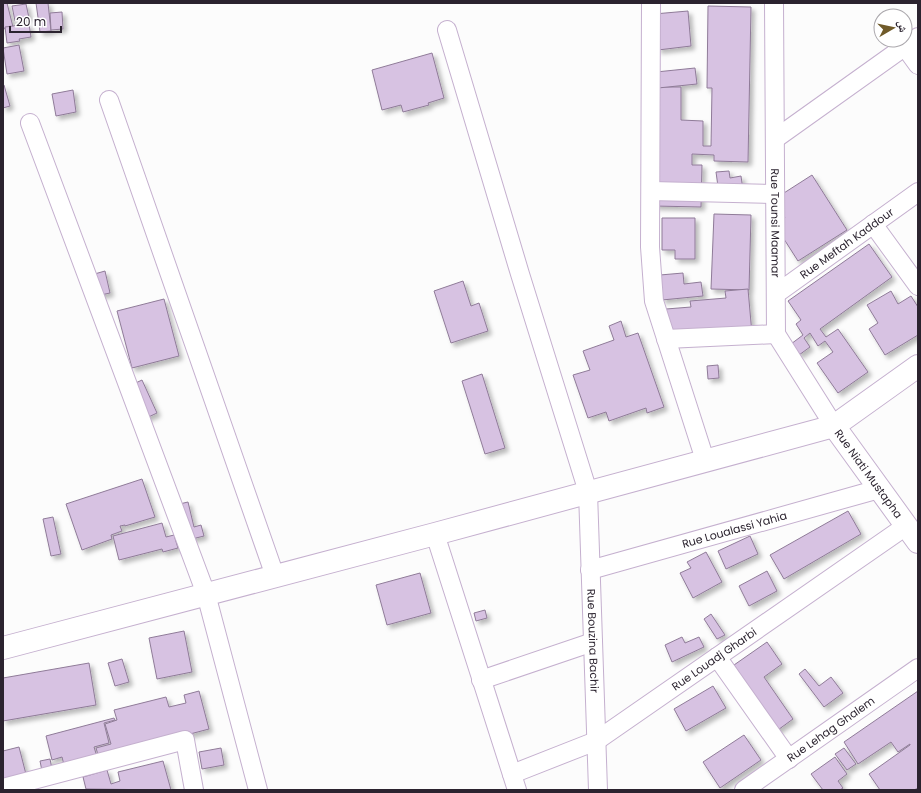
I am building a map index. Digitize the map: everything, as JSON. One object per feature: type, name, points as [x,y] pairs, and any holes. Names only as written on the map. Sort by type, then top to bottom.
[{"type":"main road","points":[[3,648],[435,534],[834,426],[918,366]]},
{"type":"main road","name":"Rue Niati Mustapha","points":[[834,426],[912,534]]},
{"type":"street","points":[[651,3],[650,247],[654,301],[704,460]]},
{"type":"street","name":"Rue Tounsi Maamar","points":[[774,3],[776,334]]},
{"type":"street","name":"Rue Bouzina Bachir","points":[[447,30],[520,274],[588,492],[598,790]]},
{"type":"street","points":[[775,139],[903,48]]},
{"type":"street","points":[[913,48],[918,65]]},
{"type":"street","points":[[109,100],[275,576]]},
{"type":"street","points":[[30,123],[206,594],[258,790]]},
{"type":"street","points":[[650,191],[775,194]]},
{"type":"street","name":"Rue Meftah Kaddour","points":[[776,294],[918,192]]},
{"type":"street","points":[[873,224],[918,286]]},
{"type":"street","points":[[666,339],[776,334],[834,426]]},
{"type":"street","name":"Rue Loualassi Yahia","points":[[590,570],[880,489]]},
{"type":"street","points":[[435,534],[514,782]]},
{"type":"street","name":"Rue Louadj Gharbi","points":[[514,782],[596,741],[717,657],[912,534]]},
{"type":"street","points":[[481,680],[593,642]]},
{"type":"street","points":[[717,657],[789,759]]},
{"type":"street","name":"Rue Lehag Ghalem","points":[[750,788],[918,668]]},
{"type":"street","points":[[3,788],[185,740],[194,790]]},
{"type":"building","points":[[3,3],[7,3],[13,27],[3,29]]},
{"type":"building","points":[[36,3],[48,3],[51,31],[40,32]]},
{"type":"building","points":[[26,4],[29,18],[15,21],[12,6]]},
{"type":"building","points":[[708,6],[751,7],[748,162],[714,161],[714,155],[692,154],[692,165],[702,165],[701,207],[654,206],[656,87],[681,87],[681,120],[703,121],[703,146],[711,146],[712,88],[707,88]]},
{"type":"building","points":[[688,11],[691,46],[658,50],[654,14]]},
{"type":"building","points":[[62,12],[63,29],[51,30],[50,13]]},
{"type":"building","points":[[29,24],[31,37],[19,39],[20,41],[7,43],[5,27]]},
{"type":"building","points":[[19,45],[24,71],[7,74],[3,48]]},
{"type":"building","points":[[432,53],[444,98],[428,103],[429,105],[403,112],[401,105],[382,110],[372,70]]},
{"type":"building","points":[[695,68],[697,84],[658,88],[656,72]]},
{"type":"building","points":[[3,85],[10,106],[3,108]]},
{"type":"building","points":[[73,90],[76,112],[56,116],[52,94]]},
{"type":"building","points":[[729,171],[730,178],[741,176],[743,190],[719,194],[716,172]]},
{"type":"building","points":[[812,175],[847,230],[798,261],[775,225],[785,218],[773,200]]},
{"type":"building","points":[[714,214],[751,215],[749,290],[711,289]]},
{"type":"building","points":[[662,218],[695,218],[695,259],[675,259],[675,250],[662,250]]},
{"type":"building","points":[[869,244],[892,277],[820,329],[826,337],[838,329],[868,372],[838,393],[817,363],[833,352],[825,341],[818,346],[810,333],[804,338],[810,347],[799,355],[791,344],[803,335],[796,324],[801,320],[788,301]]},
{"type":"building","points":[[105,271],[110,293],[96,296],[91,275]]},
{"type":"building","points":[[683,273],[684,284],[701,282],[703,296],[662,300],[660,275]]},
{"type":"building","points":[[463,281],[471,306],[479,303],[488,331],[451,343],[434,291]]},
{"type":"building","points":[[748,289],[752,334],[669,342],[666,309],[691,307],[690,301],[726,298],[725,291]]},
{"type":"building","points":[[891,291],[898,304],[911,296],[918,307],[918,335],[885,355],[869,329],[878,323],[867,305]]},
{"type":"building","points":[[164,299],[179,356],[132,368],[117,311]]},
{"type":"building","points":[[621,321],[626,337],[638,333],[664,407],[647,413],[646,408],[609,421],[606,412],[588,418],[573,375],[590,370],[583,351],[614,340],[609,326]]},
{"type":"building","points":[[718,365],[719,378],[708,379],[707,366]]},
{"type":"building","points":[[482,374],[505,448],[485,454],[462,381]]},
{"type":"building","points":[[142,380],[157,413],[140,421],[125,388]]},
{"type":"building","points":[[142,479],[155,517],[125,526],[120,526],[122,531],[111,535],[112,539],[82,550],[66,504]]},
{"type":"building","points":[[188,502],[194,527],[201,525],[204,536],[180,542],[171,506]]},
{"type":"building","points":[[848,511],[861,534],[784,579],[770,555]]},
{"type":"building","points":[[53,517],[61,554],[51,556],[43,519]]},
{"type":"building","points":[[162,523],[166,537],[174,535],[178,548],[163,552],[162,549],[119,560],[113,536]]},
{"type":"building","points":[[750,536],[758,554],[726,569],[718,551]]},
{"type":"building","points":[[706,552],[722,582],[693,598],[680,573],[691,568],[687,562]]},
{"type":"building","points":[[767,571],[777,591],[749,606],[739,586]]},
{"type":"building","points":[[420,573],[431,613],[387,625],[376,585]]},
{"type":"building","points":[[485,610],[487,618],[476,621],[474,613]]},
{"type":"building","points":[[711,614],[725,635],[717,639],[704,619]]},
{"type":"building","points":[[184,631],[192,672],[157,679],[149,638]]},
{"type":"building","points":[[682,637],[685,643],[699,637],[704,647],[672,662],[665,645]]},
{"type":"building","points":[[767,642],[782,664],[764,677],[793,719],[771,735],[747,685],[734,665]]},
{"type":"building","points":[[122,659],[129,682],[115,686],[108,663]]},
{"type":"building","points":[[89,663],[96,705],[3,721],[3,678]]},
{"type":"building","points":[[805,669],[819,686],[831,677],[843,693],[824,707],[799,674]]},
{"type":"building","points":[[713,686],[726,708],[686,731],[674,709]]},
{"type":"building","points":[[199,691],[209,729],[99,758],[96,748],[111,744],[105,724],[117,720],[114,710],[166,697],[169,707],[186,703],[184,695]]},
{"type":"building","points":[[918,691],[918,788],[914,790],[880,790],[869,774],[910,744],[898,752],[891,742],[858,764],[844,742]]},
{"type":"building","points":[[114,718],[115,720],[104,723],[109,743],[94,747],[98,760],[65,769],[62,757],[52,760],[46,736]]},
{"type":"building","points":[[744,735],[761,760],[720,788],[703,762]]},
{"type":"building","points":[[19,747],[28,782],[3,789],[3,751]]},
{"type":"building","points":[[221,748],[224,765],[202,769],[199,752]]},
{"type":"building","points":[[844,748],[856,764],[847,770],[835,754]]},
{"type":"building","points":[[835,757],[847,774],[838,781],[843,788],[840,790],[823,790],[811,774]]},
{"type":"building","points":[[50,759],[53,774],[43,776],[40,761]]},
{"type":"building","points":[[163,761],[171,790],[86,789],[83,777],[107,770],[111,784],[120,781],[118,772]]}]
